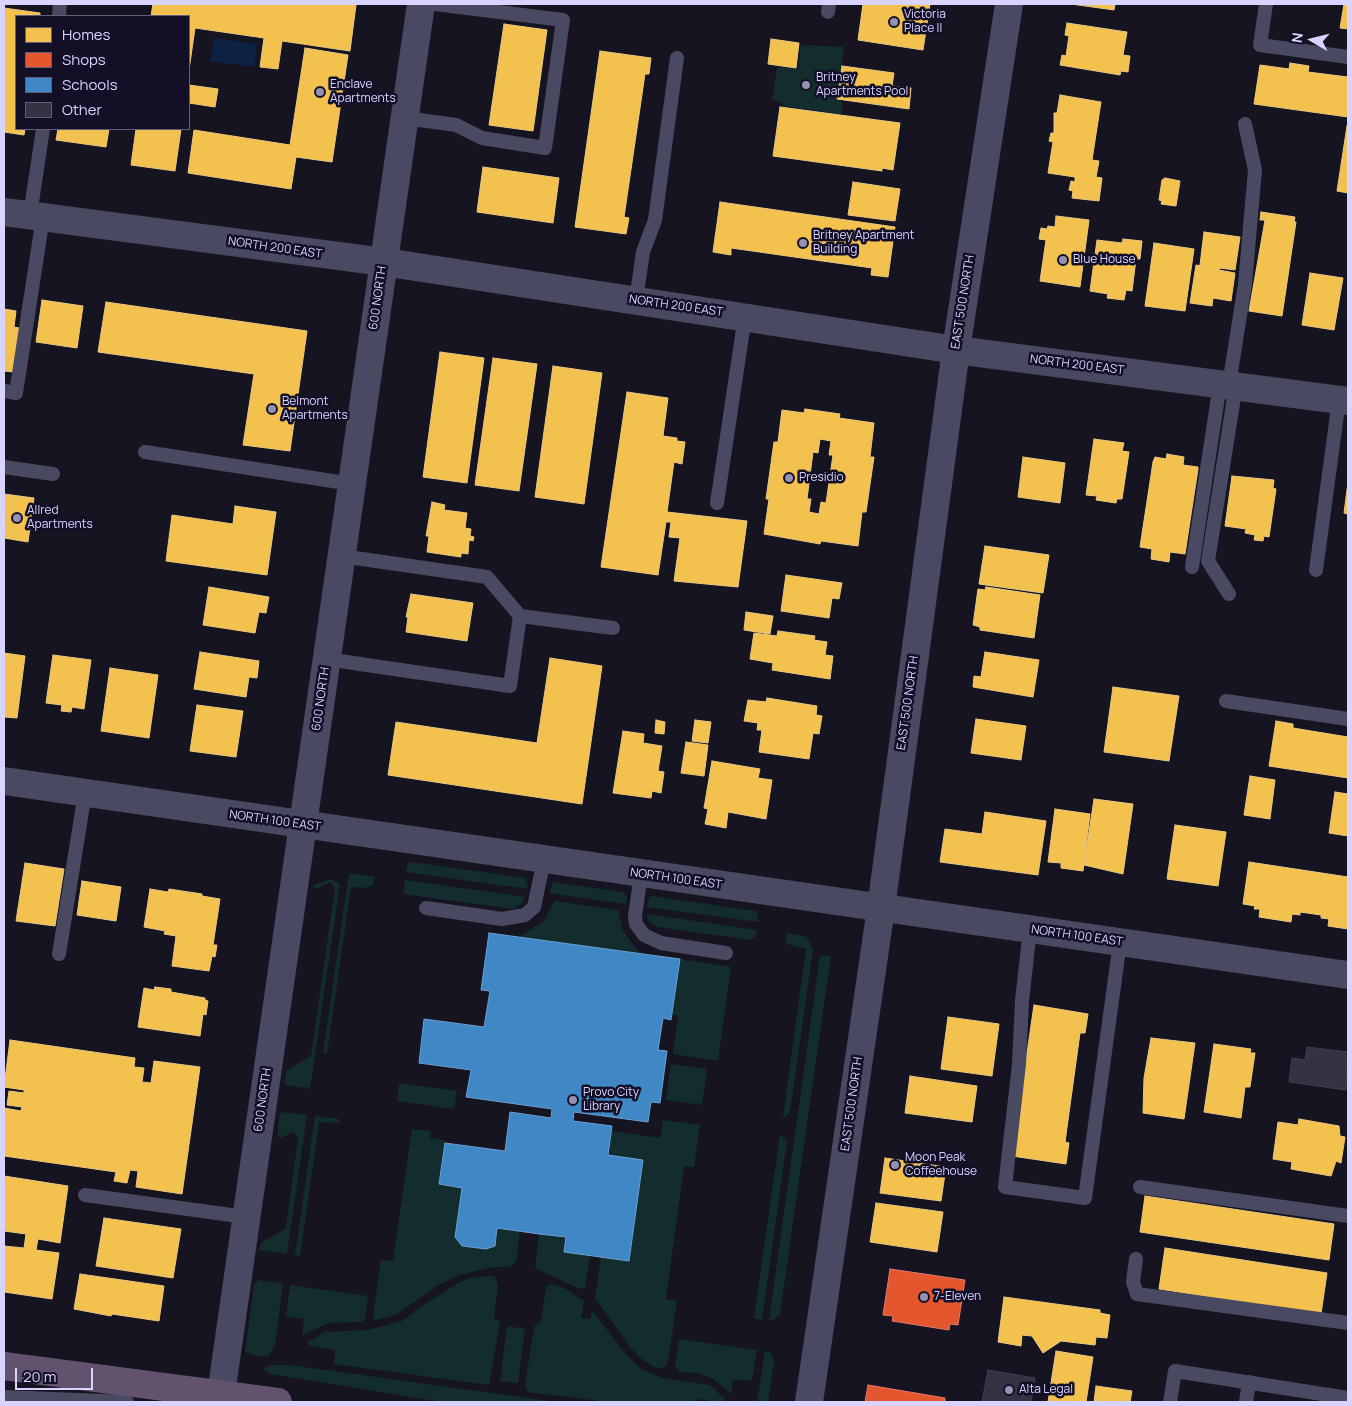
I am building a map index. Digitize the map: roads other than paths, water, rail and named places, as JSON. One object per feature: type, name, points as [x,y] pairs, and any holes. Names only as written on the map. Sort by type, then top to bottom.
[{"type":"highway","points":[[4,1366],[278,1402]]},
{"type":"street","name":"600 NORTH","points":[[220,1394],[421,4]]},
{"type":"street","name":"EAST 500 NORTH","points":[[809,1402],[881,908],[956,350],[1009,4]]},
{"type":"street","name":"NORTH 200 EAST","points":[[4,212],[384,262],[745,316],[956,350],[1344,401]]},
{"type":"street","name":"NORTH 100 EAST","points":[[4,782],[1348,975]]},
{"type":"lane","points":[[405,118],[456,125],[482,138],[545,148],[563,20],[435,4]]},
{"type":"lane","points":[[1266,4],[1260,45],[1348,57]]},
{"type":"lane","points":[[636,300],[643,252],[655,220],[677,58]]},
{"type":"lane","points":[[1228,594],[1208,561],[1229,385],[1245,284],[1255,170],[1245,124]]},
{"type":"lane","points":[[4,391],[16,393],[37,216],[42,130]]},
{"type":"lane","points":[[717,503],[745,316]]},
{"type":"lane","points":[[1192,567],[1229,385]]},
{"type":"lane","points":[[1316,570],[1344,401]]},
{"type":"lane","points":[[145,452],[352,484]]},
{"type":"lane","points":[[4,467],[53,474]]},
{"type":"lane","points":[[341,556],[487,577],[520,616],[613,628]]},
{"type":"lane","points":[[326,659],[510,686],[520,616]]},
{"type":"lane","points":[[1226,701],[1348,719]]},
{"type":"lane","points":[[59,954],[85,793]]},
{"type":"lane","points":[[426,908],[502,919],[525,916],[534,907],[544,860]]},
{"type":"lane","points":[[641,874],[635,916],[636,924],[644,935],[661,942],[726,953]]},
{"type":"lane","points":[[1030,929],[1022,1001],[1019,1064],[1005,1187],[1085,1198],[1120,942]]},
{"type":"lane","points":[[1140,1187],[1348,1216]]},
{"type":"lane","points":[[85,1195],[246,1217]]},
{"type":"lane","points":[[1136,1259],[1133,1282],[1137,1294],[1348,1323]]},
{"type":"lane","points":[[1170,1402],[1175,1370],[1348,1398]]},
{"type":"lane","points":[[1246,1402],[1249,1382]]},
{"type":"lane","points":[[4,1397],[127,1402]]},
{"type":"water","points":[[214,38],[257,44],[254,67],[210,61]]},
{"type":"place","name":"Victoria Place Il","points":[[894,22]]},
{"type":"place","name":"Britney Apartments Pool","points":[[806,85]]},
{"type":"place","name":"Enclave Apartments","points":[[320,92]]},
{"type":"place","name":"Britney Apartment Building","points":[[803,243]]},
{"type":"place","name":"Blue House","points":[[1063,260]]},
{"type":"place","name":"Belmont Apartments","points":[[272,409]]},
{"type":"place","name":"Presidio","points":[[789,478]]},
{"type":"place","name":"Allred Apartments","points":[[17,518]]},
{"type":"place","name":"Provo City Library","points":[[573,1100]]},
{"type":"place","name":"Moon Peak Coffeehouse","points":[[895,1165]]},
{"type":"place","name":"7-Eleven","points":[[924,1297]]},
{"type":"place","name":"Alta Legal","points":[[1009,1390]]}]
